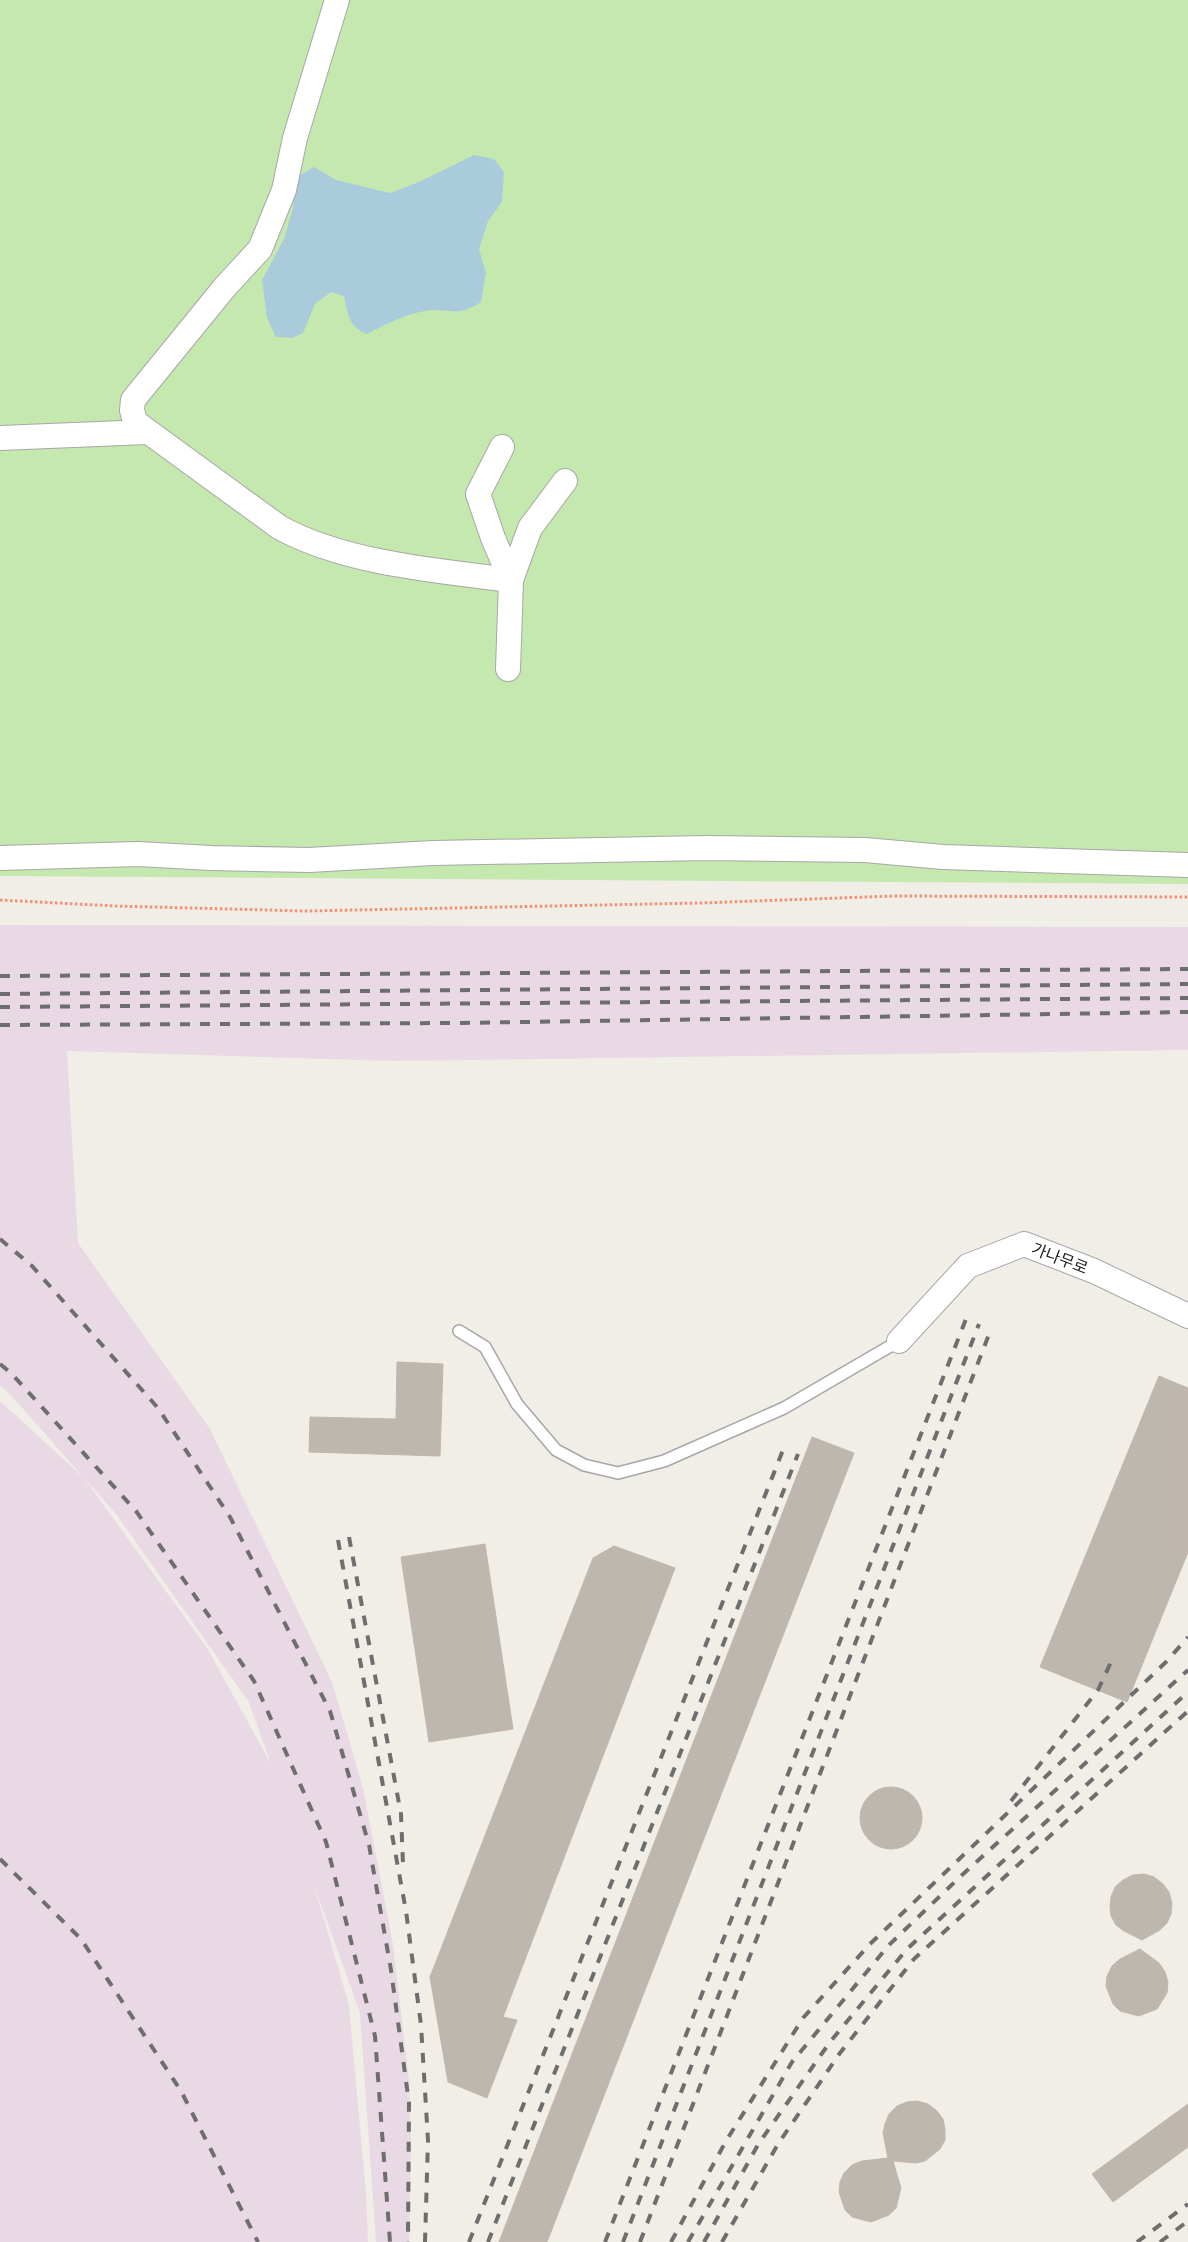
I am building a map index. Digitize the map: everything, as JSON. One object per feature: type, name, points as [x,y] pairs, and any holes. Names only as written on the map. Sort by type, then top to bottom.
[{"type":"street","points":[[337,0],[295,138],[284,190],[260,249],[224,287],[133,400],[132,410],[135,422],[279,527],[298,538],[389,563],[511,580]]},
{"type":"street","points":[[0,438],[148,432]]},
{"type":"street","points":[[502,447],[478,494],[493,538],[511,580]]},
{"type":"street","points":[[508,669],[511,580],[530,528],[565,481]]},
{"type":"street","points":[[0,858],[138,854],[309,860],[433,853],[707,848],[865,850],[943,858],[1188,865]]},
{"type":"street","name":"가나무로","points":[[899,1341],[968,1266],[1024,1244],[1094,1271],[1188,1316]]},
{"type":"lane","points":[[459,1332],[485,1347],[517,1404],[556,1450],[584,1464],[618,1473],[664,1461],[784,1408],[899,1341]]},
{"type":"path","points":[[0,900],[115,906],[306,910],[700,903],[894,896],[1188,897]]},
{"type":"shaded area","points":[[0,925],[1188,927],[1188,1050],[393,1061],[67,1051],[78,1243],[210,1429],[332,1682],[363,1788],[393,1945],[409,2081],[411,2145],[409,2242],[376,2242],[360,2013],[314,1885],[349,2005],[366,2194],[368,2242],[0,2242],[0,1401],[84,1478],[207,1648],[271,1764],[249,1702],[116,1514],[8,1392],[0,1386]]},
{"type":"green space","points":[[0,0],[1188,0],[1188,884],[0,876]]},
{"type":"water","points":[[474,155],[494,159],[504,172],[502,202],[488,221],[479,249],[486,273],[481,302],[459,311],[433,310],[418,312],[395,320],[367,334],[352,323],[344,296],[331,292],[315,304],[303,333],[292,338],[276,337],[267,318],[262,280],[284,239],[293,208],[295,178],[314,167],[336,180],[390,193],[419,182]]},
{"type":"building","points":[[397,1362],[443,1364],[440,1456],[309,1452],[310,1417],[396,1419]]},
{"type":"building","points":[[1159,1376],[1188,1388],[1188,1552],[1127,1702],[1040,1667]]},
{"type":"building","points":[[812,1437],[854,1453],[547,2242],[499,2242]]},
{"type":"building","points":[[485,1544],[513,1729],[429,1742],[401,1557]]},
{"type":"building","points":[[614,1546],[675,1568],[503,2017],[517,2020],[487,2098],[448,2082],[430,1977],[593,1558]]},
{"type":"building","points":[[891,1787],[903,1789],[913,1796],[920,1806],[922,1818],[920,1830],[913,1840],[903,1847],[891,1849],[879,1847],[869,1840],[862,1830],[860,1818],[862,1806],[869,1796],[879,1789]]},
{"type":"building","points":[[1144,1874],[1154,1877],[1163,1884],[1169,1892],[1172,1903],[1171,1914],[1167,1923],[1160,1930],[1142,1940],[1116,1925],[1111,1916],[1110,1907],[1115,1887],[1133,1875]]},
{"type":"building","points":[[1140,1949],[1159,1963],[1165,1972],[1168,1982],[1167,1993],[1157,2009],[1139,2016],[1120,2011],[1113,2004],[1106,1986],[1107,1976],[1112,1966],[1120,1959]]},
{"type":"building","points":[[917,2101],[928,2104],[943,2119],[945,2140],[940,2149],[925,2161],[916,2163],[893,2161],[901,2188],[896,2208],[889,2215],[871,2222],[852,2217],[845,2210],[839,2192],[840,2182],[844,2173],[852,2165],[862,2161],[888,2158],[883,2133],[889,2114],[897,2106]]},
{"type":"building","points":[[1188,2104],[1188,2147],[1113,2202],[1092,2174]]},
{"type":"railway","points":[[0,976],[1188,969]]},
{"type":"railway","points":[[0,994],[1188,984]]},
{"type":"railway","points":[[0,1007],[1188,998]]},
{"type":"railway","points":[[0,1025],[456,1023],[1188,1012]]},
{"type":"railway","points":[[0,1239],[32,1266],[158,1408],[230,1517],[330,1711],[369,1845],[391,1970],[409,2103],[408,2242]]},
{"type":"railway","points":[[605,2242],[966,1319]]},
{"type":"railway","points":[[623,2242],[979,1324]]},
{"type":"railway","points":[[640,2242],[991,1329]]},
{"type":"railway","points":[[0,1364],[11,1373],[136,1511],[254,1681],[326,1842],[375,2036],[390,2242]]},
{"type":"railway","points":[[469,2242],[783,1450]]},
{"type":"railway","points":[[488,2242],[798,1454]]},
{"type":"railway","points":[[349,1537],[401,1814],[403,1864]]},
{"type":"railway","points":[[338,1540],[406,1911],[421,2025],[428,2140],[425,2242]]},
{"type":"railway","points":[[671,2242],[726,2141],[803,2018],[870,1944],[1166,1662],[1188,1637]]},
{"type":"railway","points":[[1011,1801],[1098,1690],[1111,1662]]},
{"type":"railway","points":[[688,2242],[792,2062],[889,1945],[962,1875],[1188,1670]]},
{"type":"railway","points":[[704,2242],[759,2143],[830,2042],[907,1949],[1188,1692]]},
{"type":"railway","points":[[722,2242],[778,2144],[840,2053],[914,1959],[1188,1711]]},
{"type":"railway","points":[[0,1859],[81,1939],[181,2091],[258,2242]]},
{"type":"railway","points":[[1137,2242],[1188,2204]]},
{"type":"railway","points":[[1160,2242],[1188,2221]]}]
